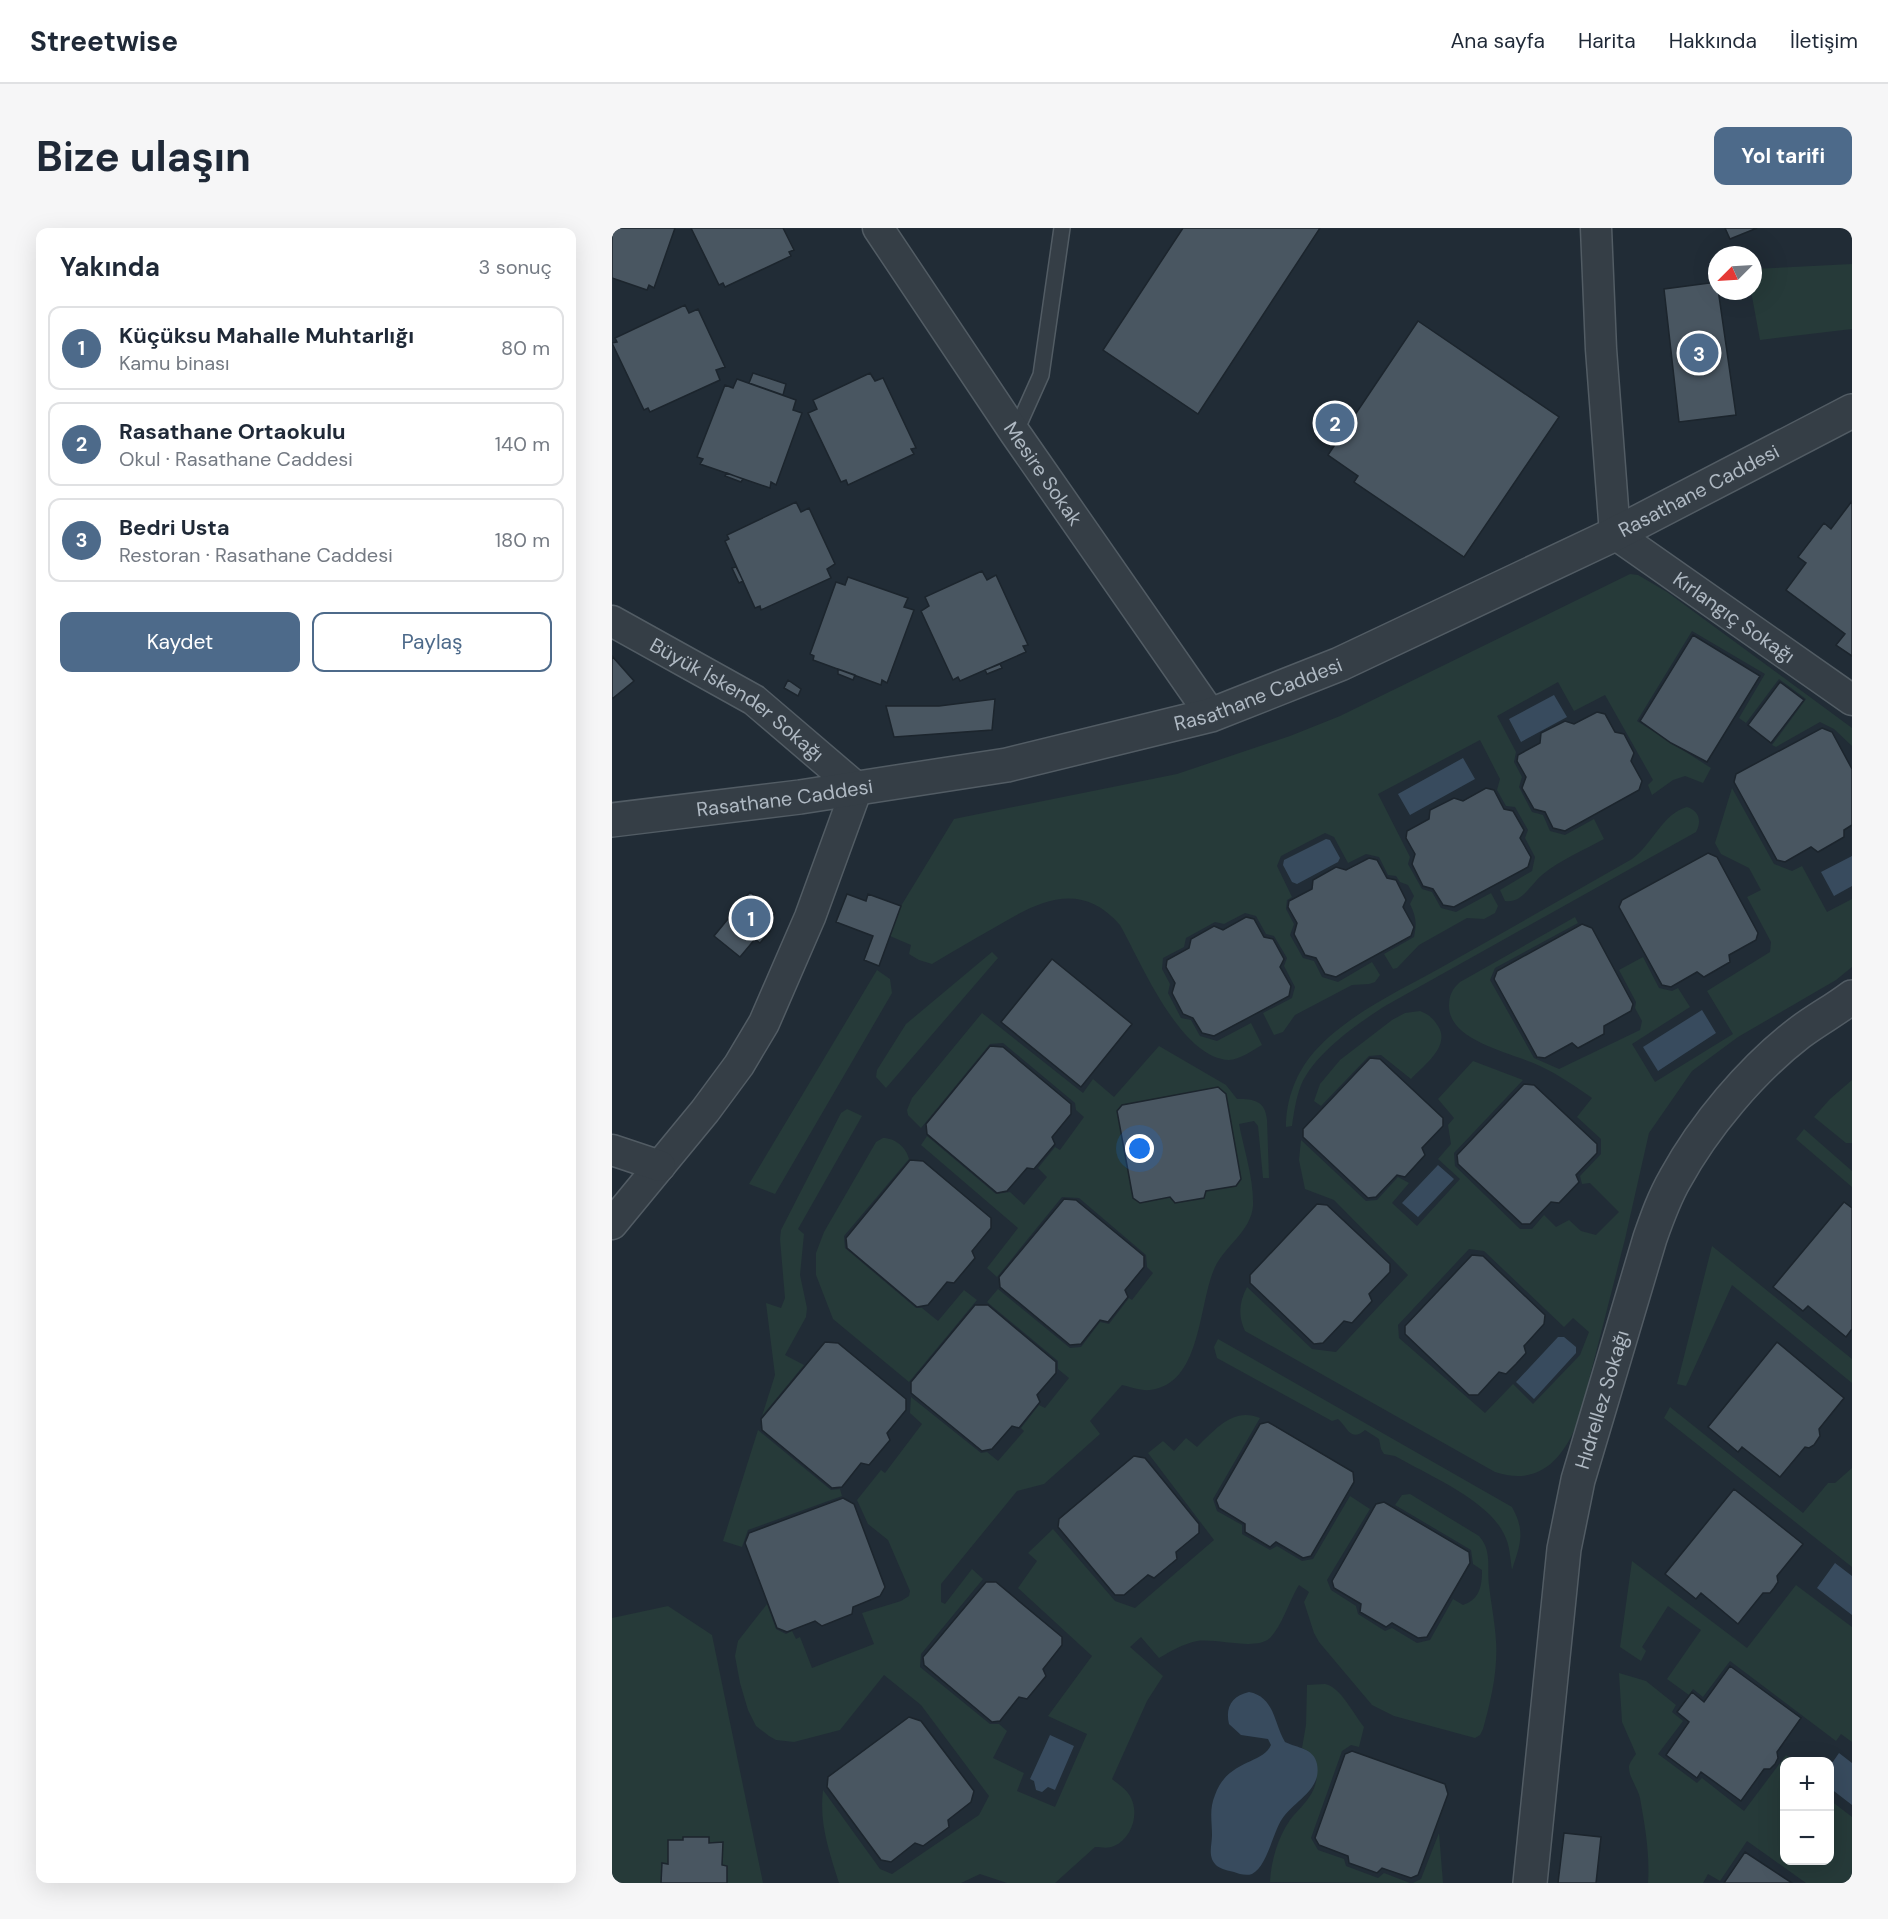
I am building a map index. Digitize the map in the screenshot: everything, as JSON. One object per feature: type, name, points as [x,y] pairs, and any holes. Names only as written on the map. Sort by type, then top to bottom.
[{"type":"street","name":"Mesire Sokak","points":[[878,228],[1015,433],[1211,715]]},
{"type":"street","points":[[1596,228],[1601,349],[1615,534]]},
{"type":"street","name":"Rasathane Caddesi","points":[[612,820],[857,788],[1007,765],[1211,715],[1340,664],[1615,534],[1852,411]]},
{"type":"street","name":"Kırlangıç Sokağı","points":[[1615,534],[1852,700]]},
{"type":"street","name":"Büyük İskender Sokağı","points":[[612,621],[754,700],[857,788]]},
{"type":"street","points":[[612,1224],[740,1065],[764,1023],[810,918],[857,788]]},
{"type":"street","name":"Hıdrellez Sokağı","points":[[1530,1883],[1564,1549],[1578,1480],[1650,1238],[1674,1179],[1716,1118],[1753,1075],[1782,1047],[1800,1031],[1833,1012],[1852,997]]},
{"type":"street","points":[[612,1150],[660,1166]]},
{"type":"lane","points":[[1015,433],[1041,375],[1062,228]]},
{"type":"green space","points":[[1852,264],[1852,329],[1760,340],[1753,300],[1762,300],[1762,269]]},
{"type":"green space","points":[[1630,574],[1638,575],[1667,592],[1852,728],[1852,746],[1834,729],[1820,722],[1776,747],[1772,745],[1806,699],[1779,679],[1746,723],[1739,718],[1765,674],[1692,631],[1637,721],[1711,768],[1703,783],[1685,776],[1673,780],[1652,795],[1648,785],[1653,780],[1605,695],[1574,711],[1558,682],[1497,716],[1516,752],[1514,762],[1522,777],[1519,787],[1532,812],[1543,815],[1550,831],[1565,835],[1594,819],[1604,839],[1549,870],[1521,896],[1505,901],[1500,890],[1532,871],[1535,857],[1525,838],[1528,830],[1515,807],[1506,806],[1497,790],[1500,779],[1480,740],[1378,794],[1410,857],[1408,864],[1422,889],[1432,892],[1441,908],[1456,912],[1491,893],[1498,906],[1495,913],[1484,919],[1467,918],[1419,945],[1397,968],[1393,969],[1384,954],[1414,937],[1415,932],[1414,913],[1410,904],[1414,896],[1408,885],[1400,882],[1396,876],[1388,875],[1379,857],[1366,854],[1348,863],[1334,837],[1325,833],[1281,856],[1277,866],[1292,897],[1287,900],[1286,909],[1294,924],[1290,935],[1303,958],[1314,961],[1322,977],[1338,982],[1372,962],[1380,975],[1375,982],[1352,985],[1295,1015],[1283,1032],[1274,1035],[1263,1013],[1292,998],[1295,987],[1284,966],[1287,958],[1274,936],[1266,934],[1256,916],[1245,913],[1224,924],[1215,922],[1186,938],[1184,947],[1163,958],[1162,969],[1170,984],[1168,993],[1181,1018],[1191,1020],[1200,1036],[1217,1041],[1251,1023],[1262,1045],[1233,1060],[1211,1055],[1194,1043],[1164,1006],[1120,925],[1105,911],[1089,902],[1073,899],[1041,904],[1008,919],[932,964],[909,954],[911,945],[890,936],[901,906],[954,819],[1177,774],[1290,736],[1340,716]]},
{"type":"green space","points":[[1732,788],[1774,864],[1792,871],[1802,866],[1827,912],[1852,899],[1852,967],[1836,980],[1738,1037],[1692,1071],[1649,1133],[1625,1239],[1579,1419],[1558,1457],[1548,1466],[1525,1476],[1511,1476],[1495,1472],[1245,1331],[1240,1309],[1247,1287],[1312,1349],[1336,1352],[1408,1275],[1334,1200],[1305,1189],[1299,1160],[1301,1140],[1366,1201],[1377,1200],[1398,1177],[1409,1183],[1392,1203],[1417,1226],[1460,1179],[1438,1159],[1451,1144],[1448,1125],[1454,1118],[1438,1099],[1473,1061],[1523,1080],[1454,1153],[1455,1166],[1520,1229],[1532,1229],[1544,1215],[1556,1227],[1569,1220],[1581,1231],[1596,1235],[1619,1212],[1590,1183],[1582,1184],[1580,1176],[1601,1154],[1601,1139],[1577,1117],[1592,1098],[1547,1069],[1485,1045],[1471,1037],[1460,1029],[1452,1018],[1449,1006],[1450,996],[1460,982],[1575,917],[1578,923],[1495,968],[1490,980],[1534,1058],[1559,1069],[1640,1030],[1642,1021],[1635,1008],[1636,1002],[1619,970],[1643,957],[1659,988],[1672,991],[1678,988],[1690,1007],[1632,1044],[1655,1082],[1733,1034],[1707,991],[1770,952],[1771,942],[1747,897],[1761,890],[1749,868],[1721,854],[1715,843]],"holes":[[[1469,1249],[1484,1251],[1564,1327],[1573,1318],[1589,1332],[1580,1355],[1533,1404],[1513,1384],[1485,1413],[1399,1338],[1398,1325]]]},
{"type":"green space","points":[[1687,807],[1697,814],[1699,824],[1696,832],[1385,1006],[1350,1030],[1326,1051],[1307,1073],[1298,1095],[1292,1126],[1286,1127],[1290,1097],[1302,1069],[1327,1038],[1342,1026],[1392,994],[1632,859],[1671,816]]},
{"type":"green space","points":[[992,952],[998,958],[886,1088],[876,1077],[877,1070],[906,1024]]},
{"type":"green space","points":[[877,970],[890,979],[892,993],[775,1194],[749,1184]]},
{"type":"green space","points":[[1420,1011],[1436,1023],[1441,1033],[1441,1041],[1434,1055],[1411,1079],[1381,1055],[1369,1056],[1321,1106],[1314,1101],[1320,1084],[1340,1060],[1392,1020],[1405,1013]]},
{"type":"green space","points":[[982,1013],[1083,1093],[1093,1079],[1114,1097],[1159,1046],[1226,1085],[1237,1099],[1258,1102],[1264,1109],[1267,1120],[1269,1178],[1263,1178],[1258,1126],[1254,1121],[1239,1124],[1252,1185],[1253,1206],[1248,1223],[1215,1267],[1189,1358],[1180,1373],[1167,1385],[1147,1390],[1122,1385],[1090,1421],[1100,1434],[1044,1484],[1017,1491],[941,1584],[941,1602],[945,1604],[972,1569],[983,1579],[921,1654],[920,1667],[990,1724],[999,1724],[1007,1731],[993,1758],[1024,1773],[1017,1791],[1055,1807],[1087,1734],[1048,1716],[1092,1656],[1018,1588],[1037,1561],[1028,1553],[1053,1529],[1115,1601],[1135,1608],[1214,1540],[1148,1453],[1163,1441],[1174,1451],[1186,1438],[1197,1447],[1226,1422],[1241,1415],[1250,1415],[1260,1418],[1213,1499],[1217,1511],[1242,1525],[1242,1534],[1270,1550],[1277,1546],[1302,1561],[1313,1559],[1350,1496],[1370,1509],[1327,1580],[1331,1590],[1356,1606],[1358,1614],[1385,1631],[1392,1628],[1417,1643],[1430,1640],[1453,1599],[1463,1605],[1469,1602],[1479,1591],[1481,1581],[1482,1570],[1473,1564],[1471,1550],[1395,1505],[1402,1495],[1410,1494],[1479,1536],[1486,1547],[1488,1559],[1496,1652],[1493,1685],[1483,1729],[1475,1738],[1394,1716],[1372,1705],[1319,1642],[1304,1602],[1309,1592],[1299,1585],[1278,1627],[1264,1642],[1246,1644],[1197,1641],[1159,1658],[1141,1637],[1130,1647],[1163,1676],[1147,1701],[1112,1779],[1128,1793],[1134,1810],[1130,1831],[1114,1846],[1095,1847],[1055,1883],[1007,1883],[980,1874],[961,1883],[839,1883],[824,1826],[823,1790],[880,1869],[892,1874],[979,1815],[989,1796],[921,1705],[884,1675],[840,1730],[794,1742],[776,1740],[769,1736],[756,1726],[748,1710],[735,1656],[738,1641],[767,1604],[776,1629],[786,1634],[792,1631],[796,1639],[800,1637],[812,1668],[874,1644],[862,1613],[901,1601],[909,1596],[910,1591],[888,1540],[868,1524],[857,1500],[881,1470],[885,1473],[922,1424],[910,1413],[911,1397],[981,1453],[987,1452],[998,1461],[1024,1431],[1021,1428],[1039,1405],[1045,1408],[1069,1378],[1058,1369],[1058,1361],[987,1302],[998,1289],[1070,1348],[1081,1347],[1100,1322],[1109,1324],[1129,1298],[1132,1300],[1153,1273],[1147,1267],[1146,1255],[1079,1198],[1062,1197],[997,1277],[987,1268],[1018,1228],[921,1145],[927,1136],[996,1194],[1010,1192],[1024,1205],[1047,1177],[1038,1168],[1055,1147],[1060,1150],[1084,1117],[1076,1110],[1075,1103],[1003,1043],[990,1044],[921,1128],[908,1115],[907,1110],[912,1098]]},
{"type":"green space","points":[[1852,1080],[1852,1143],[1846,1143],[1814,1117]]},
{"type":"green space","points":[[847,1109],[862,1116],[798,1229],[804,1234],[800,1275],[807,1308],[806,1317],[785,1355],[804,1365],[762,1416],[775,1375],[766,1303],[781,1308],[785,1298],[781,1230],[841,1113]]},
{"type":"green space","points":[[1804,1129],[1852,1171],[1852,1187],[1796,1139]]},
{"type":"green space","points":[[883,1138],[899,1144],[909,1159],[844,1236],[845,1248],[916,1308],[922,1308],[938,1321],[964,1290],[977,1300],[909,1382],[833,1319],[816,1275],[816,1253],[824,1232],[876,1142]]},
{"type":"green space","points":[[1712,1246],[1852,1359],[1852,1383],[1732,1285],[1686,1386],[1677,1384]]},
{"type":"green space","points":[[1218,1339],[1512,1507],[1519,1524],[1520,1538],[1512,1570],[1509,1547],[1504,1534],[1485,1510],[1471,1499],[1395,1456],[1384,1454],[1379,1439],[1365,1430],[1360,1434],[1352,1434],[1338,1419],[1332,1421],[1217,1358],[1214,1347]]},
{"type":"green space","points":[[1670,1407],[1803,1513],[1828,1483],[1835,1483],[1852,1468],[1852,1567],[1664,1418]]},
{"type":"green space","points":[[758,1430],[831,1490],[840,1489],[842,1496],[748,1530],[742,1547],[723,1541]]},
{"type":"green space","points":[[1632,1561],[1747,1648],[1796,1585],[1852,1627],[1852,1742],[1841,1734],[1836,1741],[1730,1661],[1703,1697],[1693,1689],[1689,1695],[1667,1679],[1701,1630],[1668,1606],[1642,1647],[1646,1651],[1641,1661],[1620,1647]]},
{"type":"green space","points":[[668,1606],[712,1635],[763,1883],[612,1883],[612,1618]]},
{"type":"green space","points":[[1619,1673],[1646,1681],[1676,1705],[1672,1712],[1683,1721],[1658,1754],[1697,1783],[1702,1778],[1744,1811],[1780,1763],[1780,1864],[1747,1841],[1720,1881],[1708,1874],[1703,1883],[1648,1883],[1648,1851],[1644,1819],[1639,1794],[1629,1770],[1636,1754],[1622,1722]]},
{"type":"green space","points":[[1325,1684],[1341,1695],[1364,1727],[1359,1747],[1351,1745],[1342,1751],[1311,1838],[1318,1850],[1344,1859],[1346,1866],[1378,1878],[1384,1873],[1410,1883],[1270,1882],[1274,1858],[1282,1834],[1290,1820],[1309,1798],[1316,1782],[1308,1751],[1302,1748],[1306,1725],[1307,1685]]},
{"type":"green space","points":[[1834,1803],[1852,1817],[1852,1883],[1806,1883],[1781,1865],[1834,1865]]},
{"type":"green space","points":[[1439,1833],[1443,1883],[1413,1883],[1421,1879]]},
{"type":"water","points":[[1554,695],[1567,717],[1521,742],[1509,719]]},
{"type":"water","points":[[1463,758],[1475,779],[1410,815],[1398,794]]},
{"type":"water","points":[[1326,839],[1330,840],[1340,858],[1338,862],[1297,884],[1292,882],[1283,865],[1284,860]]},
{"type":"water","points":[[1852,856],[1852,886],[1834,896],[1821,872]]},
{"type":"water","points":[[1702,1010],[1716,1033],[1658,1071],[1643,1047]]},
{"type":"water","points":[[1438,1165],[1454,1179],[1418,1217],[1402,1203]]},
{"type":"water","points":[[1558,1337],[1564,1337],[1576,1347],[1576,1353],[1534,1399],[1516,1382]]},
{"type":"water","points":[[1835,1563],[1852,1576],[1852,1615],[1817,1588]]},
{"type":"water","points":[[1249,1692],[1258,1695],[1269,1705],[1285,1742],[1304,1749],[1312,1755],[1317,1764],[1317,1773],[1312,1788],[1282,1819],[1262,1864],[1252,1874],[1247,1875],[1225,1870],[1214,1863],[1211,1851],[1211,1815],[1215,1795],[1228,1775],[1261,1756],[1271,1745],[1268,1739],[1241,1735],[1229,1724],[1228,1712],[1231,1703],[1238,1696]]},
{"type":"water","points":[[1050,1735],[1074,1746],[1055,1790],[1048,1787],[1042,1792],[1036,1790],[1034,1781],[1030,1779]]},
{"type":"water","points":[[1839,1753],[1852,1763],[1852,1805],[1834,1791],[1834,1760]]},
{"type":"building","points":[[612,228],[675,228],[654,288],[649,285],[647,290],[612,278]]},
{"type":"building","points":[[691,228],[783,228],[794,250],[789,252],[791,256],[725,287],[723,283],[719,285]]},
{"type":"building","points":[[1183,228],[1320,228],[1198,414],[1103,350]]},
{"type":"building","points":[[1725,228],[1757,228],[1730,239]]},
{"type":"building","points":[[1708,283],[1708,300],[1720,300],[1736,415],[1679,422],[1664,289]]},
{"type":"building","points":[[685,305],[689,313],[698,309],[725,367],[716,370],[720,380],[650,412],[648,408],[644,410],[612,343],[617,342],[615,338]]},
{"type":"building","points":[[1418,321],[1559,417],[1464,557],[1354,482],[1358,476],[1328,455]]},
{"type":"building","points":[[753,373],[786,384],[783,395],[749,383]]},
{"type":"building","points":[[870,373],[875,381],[883,378],[916,448],[911,449],[914,454],[848,485],[846,480],[841,482],[808,413],[817,409],[813,400]]},
{"type":"building","points":[[737,379],[796,400],[793,410],[802,413],[776,485],[771,482],[770,488],[700,464],[703,459],[697,457],[725,385],[733,388]]},
{"type":"building","points":[[727,473],[743,479],[741,482],[725,476]]},
{"type":"building","points":[[1852,501],[1852,656],[1836,645],[1845,634],[1786,590],[1806,563],[1798,557],[1824,523],[1831,529]]},
{"type":"building","points":[[796,502],[801,512],[809,508],[835,564],[827,569],[831,578],[761,610],[760,606],[755,608],[725,541],[729,539],[727,535]]},
{"type":"building","points":[[736,567],[743,581],[739,583],[732,568]]},
{"type":"building","points":[[982,571],[987,580],[996,575],[1028,645],[1023,646],[1026,652],[960,681],[958,677],[953,680],[921,611],[929,606],[925,597]]},
{"type":"building","points":[[848,577],[908,598],[904,607],[914,610],[887,683],[882,680],[881,685],[813,660],[814,656],[810,654],[836,582],[845,585]]},
{"type":"building","points":[[1693,635],[1760,676],[1707,762],[1671,743],[1640,721]]},
{"type":"building","points":[[612,656],[634,681],[612,699]]},
{"type":"building","points":[[1000,664],[1002,668],[987,674],[985,670]]},
{"type":"building","points":[[838,669],[855,675],[853,680],[838,674]]},
{"type":"building","points":[[788,680],[801,689],[798,696],[784,688]]},
{"type":"building","points":[[1780,682],[1804,700],[1771,743],[1748,725]]},
{"type":"building","points":[[995,699],[992,730],[894,737],[886,706],[939,706]]},
{"type":"building","points":[[1597,712],[1605,714],[1615,732],[1624,734],[1634,753],[1631,761],[1642,781],[1639,790],[1565,831],[1553,828],[1545,812],[1534,809],[1522,788],[1526,777],[1517,761],[1518,755],[1540,743],[1541,733],[1565,721],[1574,724]]},
{"type":"building","points":[[1822,728],[1832,732],[1852,769],[1852,825],[1844,830],[1844,837],[1818,852],[1811,847],[1785,862],[1777,860],[1734,782],[1736,774]]},
{"type":"building","points":[[1486,788],[1494,790],[1504,809],[1513,811],[1524,830],[1520,838],[1531,857],[1528,867],[1454,907],[1443,905],[1433,889],[1423,886],[1412,864],[1415,854],[1406,838],[1407,831],[1429,819],[1430,810],[1454,798],[1463,801]]},
{"type":"building","points":[[1708,853],[1717,857],[1758,933],[1756,940],[1729,955],[1730,962],[1704,977],[1697,972],[1671,987],[1662,985],[1619,907],[1622,900]]},
{"type":"building","points":[[1369,858],[1377,860],[1387,878],[1396,880],[1406,900],[1403,907],[1414,927],[1411,936],[1336,977],[1325,974],[1316,958],[1305,955],[1294,934],[1297,923],[1288,907],[1289,901],[1312,889],[1313,880],[1336,867],[1346,870]]},
{"type":"building","points":[[750,892],[775,913],[764,926],[770,931],[760,943],[755,939],[740,957],[714,936]]},
{"type":"building","points":[[847,894],[866,901],[868,894],[901,906],[879,966],[864,960],[873,936],[836,922]]},
{"type":"building","points":[[1246,917],[1254,919],[1264,937],[1273,939],[1284,959],[1280,967],[1291,986],[1289,996],[1214,1036],[1202,1033],[1193,1018],[1183,1014],[1172,993],[1175,983],[1166,967],[1167,960],[1189,948],[1191,939],[1214,926],[1223,930]]},
{"type":"building","points":[[1582,924],[1592,928],[1633,1004],[1631,1011],[1604,1026],[1604,1034],[1578,1048],[1572,1043],[1545,1058],[1537,1057],[1494,979],[1497,971]]},
{"type":"building","points":[[1052,959],[1132,1024],[1081,1087],[1001,1022]]},
{"type":"building","points":[[990,1046],[1003,1047],[1071,1104],[1071,1114],[1052,1137],[1055,1144],[1034,1169],[1027,1168],[1007,1191],[997,1193],[927,1134],[926,1124]]},
{"type":"building","points":[[1370,1058],[1380,1059],[1443,1118],[1443,1126],[1422,1148],[1425,1155],[1405,1177],[1397,1175],[1376,1197],[1368,1198],[1303,1137],[1303,1129]]},
{"type":"building","points":[[1524,1084],[1534,1085],[1597,1144],[1597,1153],[1576,1175],[1579,1182],[1559,1203],[1551,1202],[1530,1224],[1522,1224],[1458,1164],[1457,1155]]},
{"type":"building","points":[[1218,1087],[1226,1094],[1241,1179],[1236,1186],[1206,1191],[1204,1198],[1175,1203],[1170,1197],[1140,1203],[1133,1198],[1117,1111],[1122,1105]]},
{"type":"building","points":[[910,1160],[923,1161],[991,1218],[991,1228],[972,1251],[975,1258],[954,1283],[947,1282],[928,1305],[917,1307],[847,1248],[846,1238]]},
{"type":"building","points":[[1064,1199],[1076,1200],[1144,1256],[1144,1267],[1125,1290],[1128,1297],[1108,1322],[1100,1320],[1081,1344],[1070,1345],[1000,1287],[999,1277]]},
{"type":"building","points":[[1844,1202],[1852,1208],[1852,1329],[1846,1337],[1808,1306],[1803,1311],[1773,1287]]},
{"type":"building","points":[[1317,1204],[1327,1205],[1390,1264],[1390,1272],[1369,1294],[1372,1301],[1352,1323],[1344,1321],[1323,1343],[1314,1344],[1250,1283],[1250,1275]]},
{"type":"building","points":[[1472,1255],[1483,1256],[1545,1315],[1544,1324],[1524,1346],[1526,1353],[1506,1374],[1499,1372],[1478,1395],[1469,1395],[1405,1334],[1405,1326]]},
{"type":"building","points":[[975,1305],[988,1305],[1056,1362],[1056,1373],[1037,1395],[1040,1402],[1019,1428],[1012,1426],[992,1449],[982,1451],[911,1393],[911,1382]]},
{"type":"building","points":[[825,1342],[838,1343],[906,1399],[906,1410],[887,1433],[890,1440],[869,1465],[861,1463],[842,1487],[832,1488],[762,1430],[761,1419]]},
{"type":"building","points":[[1777,1342],[1844,1398],[1819,1429],[1820,1436],[1814,1445],[1809,1448],[1805,1447],[1780,1477],[1742,1447],[1738,1452],[1708,1427]]},
{"type":"building","points":[[1268,1422],[1353,1472],[1354,1482],[1311,1556],[1303,1558],[1276,1542],[1270,1547],[1245,1532],[1245,1524],[1219,1508],[1216,1500],[1260,1424]]},
{"type":"building","points":[[1134,1456],[1145,1458],[1199,1524],[1199,1533],[1176,1552],[1177,1559],[1154,1578],[1148,1575],[1124,1595],[1115,1595],[1058,1527],[1059,1519]]},
{"type":"building","points":[[1734,1489],[1803,1544],[1777,1576],[1778,1582],[1770,1593],[1763,1593],[1738,1624],[1701,1593],[1696,1599],[1665,1574]]},
{"type":"building","points":[[843,1498],[854,1504],[885,1587],[880,1596],[853,1607],[852,1614],[822,1626],[815,1621],[787,1632],[777,1628],[745,1543],[749,1533]]},
{"type":"building","points":[[1384,1502],[1469,1552],[1470,1563],[1427,1637],[1418,1638],[1392,1623],[1386,1627],[1360,1612],[1361,1604],[1334,1588],[1332,1581],[1376,1504]]},
{"type":"building","points":[[986,1582],[996,1582],[1062,1637],[1062,1645],[1043,1669],[1046,1676],[1027,1699],[1019,1697],[1000,1721],[992,1722],[924,1665],[923,1657]]},
{"type":"building","points":[[1730,1666],[1801,1718],[1777,1752],[1778,1758],[1775,1764],[1770,1769],[1764,1769],[1741,1801],[1701,1772],[1697,1778],[1666,1755],[1689,1722],[1677,1712],[1692,1692],[1704,1702]]},
{"type":"building","points":[[909,1717],[921,1721],[974,1791],[971,1802],[948,1820],[949,1827],[923,1846],[915,1843],[891,1862],[881,1860],[827,1787],[828,1777]]},
{"type":"building","points":[[1352,1751],[1445,1784],[1448,1794],[1418,1875],[1411,1878],[1382,1868],[1377,1873],[1349,1863],[1348,1856],[1319,1845],[1315,1838],[1345,1754]]},
{"type":"building","points":[[1564,1833],[1601,1837],[1596,1883],[1558,1883]]},
{"type":"building","points":[[683,1837],[709,1837],[709,1843],[723,1842],[722,1865],[727,1866],[727,1883],[661,1883],[662,1863],[668,1864],[668,1840],[683,1840]]},
{"type":"building","points":[[1745,1852],[1792,1883],[1724,1883]]},
{"type":"place","name":"Bedri Usta","points":[[1699,353]]},
{"type":"place","name":"Rasathane Ortaokulu","points":[[1335,423]]},
{"type":"place","name":"Küçüksu Mahalle Muhtarlığı","points":[[751,918]]}]
